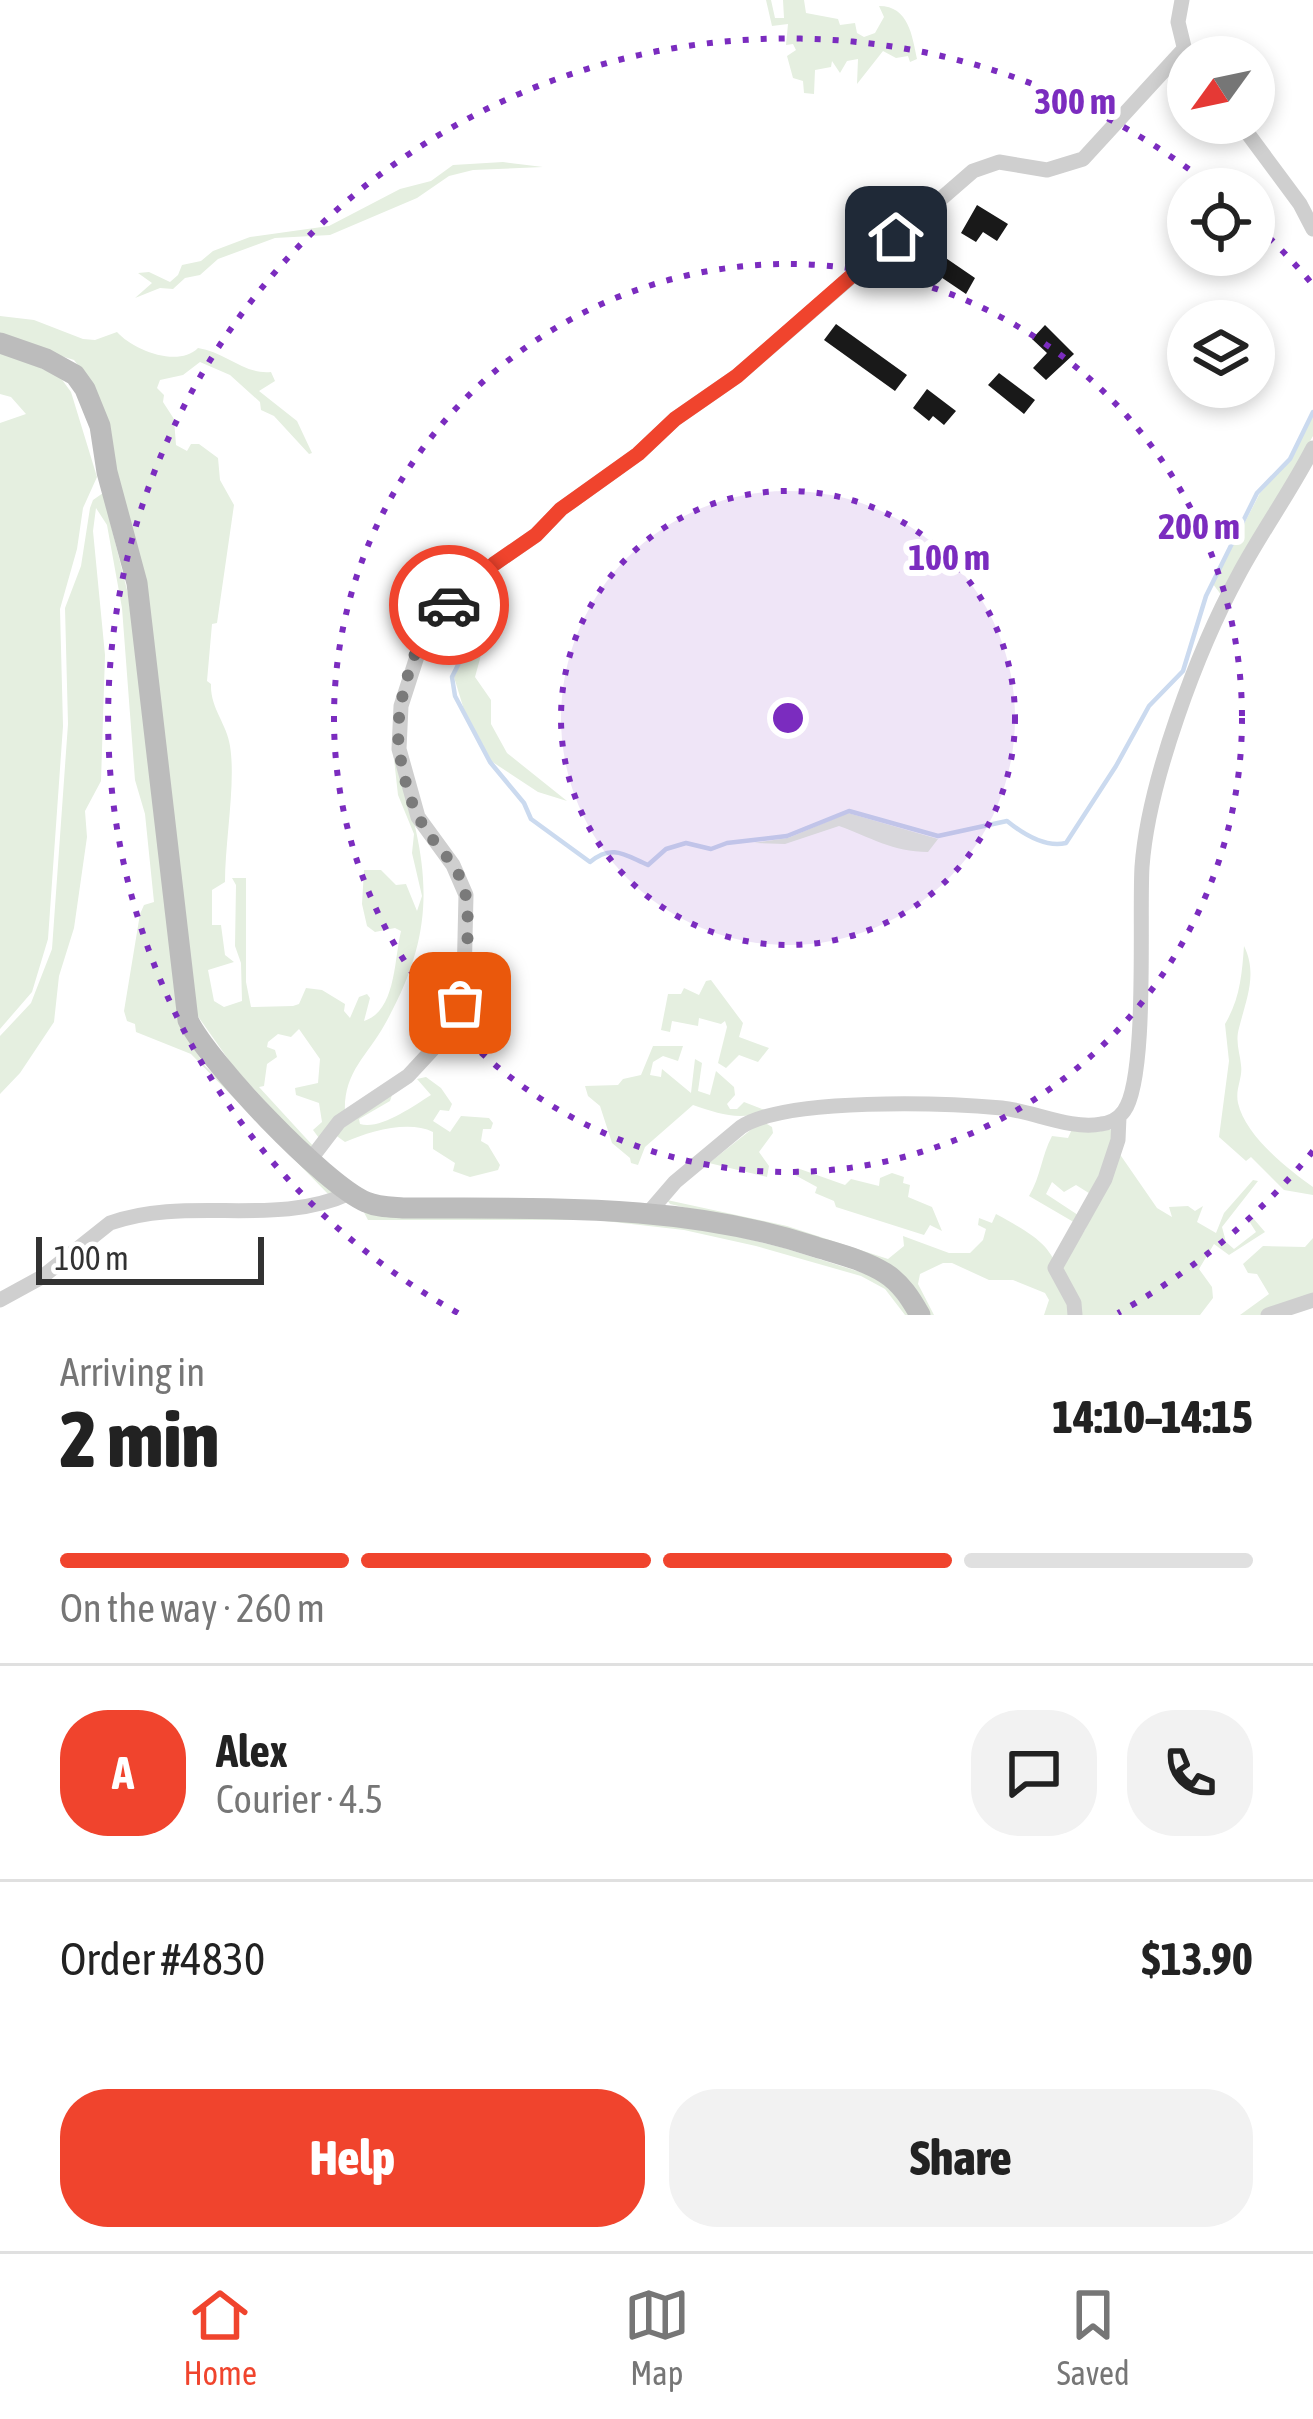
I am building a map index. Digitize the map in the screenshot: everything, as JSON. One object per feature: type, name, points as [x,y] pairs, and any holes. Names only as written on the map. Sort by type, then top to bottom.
[{"type":"main road","points":[[0,343],[75,375],[100,426],[136,583],[188,1020],[218,1065],[310,1160],[368,1203],[403,1208],[650,1211],[795,1239],[887,1274],[920,1315]]},
{"type":"street","points":[[1181,36],[1182,0]]},
{"type":"street","points":[[310,1160],[339,1122],[408,1076],[433,1048],[460,1003],[466,895],[453,865],[418,817],[399,749],[406,681],[431,613],[448,606],[561,509],[737,376],[973,171],[999,162],[1048,170],[1083,159],[1167,73]]},
{"type":"street","points":[[1256,144],[1313,229]]},
{"type":"street","points":[[650,1211],[676,1182],[741,1127],[789,1111],[1003,1108],[1089,1125],[1119,1117],[1127,1108],[1135,1064],[1142,870],[1159,775],[1212,627],[1313,448]]},
{"type":"street","points":[[1075,1315],[1074,1303],[1055,1268],[1105,1179],[1120,1129],[1119,1117]]},
{"type":"street","points":[[0,1300],[21,1291],[123,1218],[164,1211],[317,1208],[350,1193]]},
{"type":"street","points":[[1268,1315],[1313,1300]]},
{"type":"green space","points":[[766,0],[771,0],[775,18],[784,18],[783,0],[804,0],[806,13],[838,19],[840,25],[855,23],[857,33],[864,37],[875,33],[884,17],[879,6],[889,7],[907,24],[917,59],[910,62],[908,56],[896,58],[883,51],[857,84],[858,59],[847,61],[840,73],[832,61],[831,67],[815,70],[814,94],[804,93],[803,81],[793,78],[787,56],[796,50],[793,44],[786,45],[788,24],[772,26]]},
{"type":"green space","points":[[503,162],[543,167],[473,170],[449,176],[417,198],[330,235],[275,238],[218,259],[173,289],[160,288],[135,298],[152,283],[138,273],[149,272],[170,282],[182,265],[250,237],[329,226],[400,189],[431,181],[453,165]]},
{"type":"green space","points":[[0,316],[34,320],[83,339],[117,332],[144,350],[168,356],[198,348],[252,370],[271,372],[275,381],[259,391],[297,421],[312,453],[274,416],[261,410],[260,402],[230,375],[200,362],[183,375],[160,380],[157,388],[174,419],[176,445],[187,451],[191,444],[199,444],[218,458],[220,480],[234,505],[217,623],[212,624],[207,681],[232,761],[225,882],[212,890],[212,925],[221,925],[225,955],[234,962],[208,970],[214,1001],[224,1007],[242,1001],[232,878],[246,878],[246,982],[251,1007],[299,1004],[306,988],[322,990],[345,1004],[350,1018],[359,997],[367,994],[364,1021],[382,1007],[395,970],[401,931],[375,932],[367,926],[362,904],[364,870],[381,870],[396,885],[406,884],[417,911],[422,896],[412,853],[414,834],[398,795],[393,750],[421,856],[424,888],[416,953],[385,1024],[352,1076],[345,1114],[322,1142],[313,1130],[322,1122],[319,1103],[296,1095],[295,1088],[318,1083],[320,1059],[299,1029],[291,1037],[278,1034],[268,1042],[277,1057],[267,1064],[264,1086],[259,1087],[315,1148],[306,1146],[233,1066],[197,1015],[96,389],[74,360],[0,337]]},
{"type":"green space","points":[[0,349],[60,377],[71,392],[97,477],[83,508],[60,609],[63,726],[48,939],[32,992],[0,1029],[0,423],[26,414],[11,397],[0,394]]},
{"type":"green space","points":[[1313,414],[1313,436],[1222,596],[1213,584],[1260,493],[1291,459]]},
{"type":"green space","points":[[103,493],[128,594],[186,1036],[205,1066],[336,1191],[329,1195],[191,1054],[136,1032],[135,1024],[127,1021],[124,1011],[140,914],[144,905],[154,902],[145,814],[135,780],[122,608],[107,525],[96,508],[93,531],[105,655],[101,781],[85,811],[87,837],[74,928],[59,976],[54,1022],[0,1094],[0,1036],[31,1003],[52,949],[68,724],[65,608],[81,566],[90,508]]},
{"type":"green space","points":[[468,637],[479,642],[473,652],[481,655],[475,677],[491,700],[491,724],[507,753],[567,801],[538,792],[491,761],[468,723],[454,677],[462,661],[458,644]]},
{"type":"green space","points":[[848,813],[938,839],[928,852],[915,851],[839,826],[785,844],[754,843],[788,838]]},
{"type":"green space","points":[[1244,946],[1250,977],[1238,1033],[1238,1103],[1258,1139],[1313,1187],[1313,1195],[1284,1190],[1251,1157],[1246,1161],[1219,1137],[1229,1061],[1225,1024],[1237,996]]},
{"type":"green space","points":[[711,980],[743,1023],[739,1037],[769,1048],[758,1062],[739,1055],[726,1068],[718,1063],[725,1021],[699,1018],[698,1026],[672,1021],[670,1032],[661,1030],[668,994],[681,994],[684,988],[699,995]]},
{"type":"green space","points":[[653,1046],[683,1046],[678,1061],[663,1056],[653,1062],[650,1075],[661,1077],[662,1069],[691,1093],[695,1059],[702,1063],[698,1091],[710,1095],[716,1071],[734,1087],[735,1095],[727,1104],[730,1109],[744,1102],[767,1111],[738,1116],[693,1105],[645,1147],[638,1165],[631,1163],[612,1143],[600,1106],[585,1086],[618,1085],[641,1075]]},
{"type":"green space","points":[[426,1077],[452,1104],[433,1121],[450,1132],[461,1116],[489,1118],[493,1123],[491,1129],[483,1129],[481,1141],[500,1165],[498,1170],[470,1177],[453,1171],[455,1163],[433,1149],[433,1132],[423,1129],[389,1128],[345,1142],[334,1134],[392,1095],[390,1101],[359,1119],[360,1124],[386,1121],[415,1105],[431,1095],[417,1079]]},
{"type":"green space","points":[[762,1121],[773,1133],[759,1152],[769,1166],[767,1177],[709,1163]]},
{"type":"green space","points":[[1073,1127],[1113,1130],[1114,1135],[1092,1195],[1076,1185],[1064,1192],[1052,1182],[1046,1194],[1081,1217],[1077,1224],[1029,1196],[1052,1136],[1068,1138]]},
{"type":"green space","points":[[1119,1153],[1157,1208],[1172,1217],[1169,1207],[1188,1206],[1195,1211],[1203,1206],[1197,1222],[1216,1233],[1224,1213],[1253,1180],[1258,1181],[1222,1227],[1226,1242],[1234,1249],[1256,1232],[1249,1221],[1253,1218],[1265,1232],[1229,1255],[1214,1244],[1199,1269],[1212,1287],[1213,1298],[1200,1315],[1078,1315],[1061,1263],[1085,1230]]},
{"type":"green space","points":[[797,1168],[845,1185],[851,1179],[879,1186],[880,1178],[892,1173],[904,1177],[903,1183],[910,1185],[908,1197],[932,1207],[942,1231],[930,1225],[924,1235],[836,1207],[834,1201],[815,1193],[817,1187],[793,1174]]},
{"type":"green space","points":[[667,1200],[787,1226],[888,1259],[904,1246],[903,1236],[949,1253],[970,1253],[983,1240],[986,1229],[978,1225],[979,1218],[992,1223],[996,1214],[1030,1234],[1050,1253],[1070,1315],[1044,1315],[1049,1300],[1045,1293],[943,1263],[920,1274],[918,1284],[934,1315],[928,1315],[918,1295],[755,1224]]},
{"type":"green space","points":[[359,1203],[694,1226],[882,1279],[910,1315],[905,1315],[885,1289],[861,1276],[684,1230],[596,1220],[368,1220]]},
{"type":"green space","points":[[1313,1238],[1313,1296],[1260,1315],[1240,1315],[1269,1294],[1257,1274],[1248,1273],[1243,1264],[1263,1246],[1305,1247]]},
{"type":"building","points":[[977,205],[1008,224],[997,241],[983,232],[976,242],[961,233]]},
{"type":"building","points":[[937,252],[975,278],[966,294],[926,267]]},
{"type":"building","points":[[836,324],[907,375],[895,391],[824,340]]},
{"type":"building","points":[[1045,325],[1074,354],[1046,380],[1033,368],[1047,353],[1032,339]]},
{"type":"building","points":[[999,373],[1035,400],[1024,414],[988,385]]},
{"type":"building","points":[[927,389],[956,411],[944,425],[933,416],[929,421],[913,408]]},
{"type":"waterway","points":[[459,650],[460,661],[452,677],[455,696],[490,762],[524,803],[531,819],[590,862],[613,852],[648,865],[666,849],[686,843],[711,849],[787,836],[849,811],[938,836],[1007,821],[1042,842],[1066,843],[1149,706],[1183,671],[1206,596],[1257,493],[1290,459],[1313,412]]},
{"type":"way so far","points":[[449,605],[431,613],[406,681],[398,730],[418,817],[462,879],[466,895],[460,1003]]},
{"type":"route","points":[[449,605],[561,509],[737,376],[896,237]]}]
